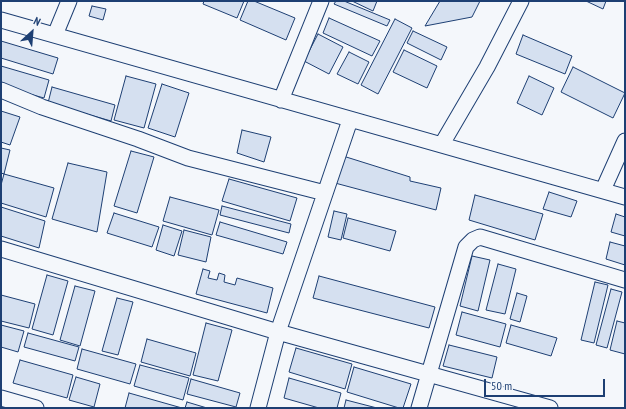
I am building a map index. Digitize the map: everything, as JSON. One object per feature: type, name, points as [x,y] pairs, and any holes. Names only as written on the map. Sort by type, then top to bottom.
[{"type":"street","points":[[55,35],[69,1]]},
{"type":"street","points":[[281,100],[321,1]]},
{"type":"street","points":[[442,144],[487,68],[521,1]]},
{"type":"street","points":[[1,20],[625,197]]},
{"type":"street","points":[[1,90],[42,107],[138,139],[188,158],[325,193]]},
{"type":"street","points":[[258,408],[278,332],[350,120]]},
{"type":"street","points":[[603,190],[625,141]]},
{"type":"street","points":[[419,408],[430,375],[466,247],[473,240],[480,237],[625,280]]},
{"type":"street","points":[[1,249],[278,332],[550,408]]},
{"type":"street","points":[[1,398],[36,408]]},
{"type":"building","points":[[204,1],[244,1],[237,18],[203,4]]},
{"type":"building","points":[[248,1],[254,1],[295,18],[286,40],[240,20]]},
{"type":"building","points":[[336,1],[344,1],[390,20],[387,26],[334,4]]},
{"type":"building","points":[[352,1],[377,1],[373,11]]},
{"type":"building","points":[[440,1],[480,1],[472,17],[425,26]]},
{"type":"building","points":[[586,1],[606,1],[603,9]]},
{"type":"building","points":[[92,6],[106,9],[103,20],[89,16]]},
{"type":"building","points":[[329,18],[380,41],[372,56],[323,33]]},
{"type":"building","points":[[395,19],[412,28],[378,94],[361,85]]},
{"type":"building","points":[[413,31],[447,47],[441,60],[407,43]]},
{"type":"building","points":[[318,34],[343,47],[329,74],[304,61]]},
{"type":"building","points":[[523,35],[572,56],[565,74],[516,54]]},
{"type":"building","points":[[1,41],[58,58],[53,74],[1,58]]},
{"type":"building","points":[[404,50],[437,66],[427,88],[393,72]]},
{"type":"building","points":[[349,52],[369,62],[358,84],[337,74]]},
{"type":"building","points":[[1,66],[49,80],[44,98],[1,86]]},
{"type":"building","points":[[573,67],[625,93],[613,118],[561,92]]},
{"type":"building","points":[[126,76],[156,84],[144,128],[114,120]]},
{"type":"building","points":[[529,76],[554,88],[542,115],[517,103]]},
{"type":"building","points":[[162,84],[189,93],[175,137],[148,128]]},
{"type":"building","points":[[52,87],[115,105],[111,121],[48,103]]},
{"type":"building","points":[[1,111],[20,117],[10,145],[1,142]]},
{"type":"building","points":[[242,130],[271,137],[264,162],[237,153]]},
{"type":"building","points":[[1,148],[10,150],[4,174],[1,173]]},
{"type":"building","points":[[131,151],[154,157],[137,213],[114,206]]},
{"type":"building","points":[[343,156],[410,177],[410,181],[441,188],[436,210],[335,183]]},
{"type":"building","points":[[68,163],[107,172],[97,232],[52,219]]},
{"type":"building","points":[[4,174],[54,188],[46,217],[1,203],[1,185]]},
{"type":"building","points":[[229,179],[297,198],[290,221],[222,201]]},
{"type":"building","points":[[549,192],[577,201],[571,217],[543,209]]},
{"type":"building","points":[[475,195],[543,214],[535,240],[469,220]]},
{"type":"building","points":[[170,197],[219,210],[212,235],[163,221]]},
{"type":"building","points":[[222,206],[291,224],[289,233],[220,215]]},
{"type":"building","points":[[1,207],[45,221],[39,248],[1,236]]},
{"type":"building","points":[[334,211],[347,214],[341,240],[328,237]]},
{"type":"building","points":[[114,213],[159,227],[152,247],[107,233]]},
{"type":"building","points":[[616,214],[625,217],[625,236],[611,232]]},
{"type":"building","points":[[348,218],[396,231],[390,251],[343,238]]},
{"type":"building","points":[[220,222],[287,242],[283,254],[216,235]]},
{"type":"building","points":[[163,225],[182,231],[174,256],[156,250]]},
{"type":"building","points":[[184,230],[211,237],[206,262],[178,255]]},
{"type":"building","points":[[610,242],[625,246],[625,265],[606,259]]},
{"type":"building","points":[[472,256],[490,260],[478,311],[460,306]]},
{"type":"building","points":[[498,264],[516,269],[505,314],[486,310]]},
{"type":"building","points":[[203,269],[210,271],[208,278],[217,280],[219,273],[225,275],[224,282],[235,285],[237,278],[273,288],[267,313],[196,294]]},
{"type":"building","points":[[47,275],[68,281],[53,335],[32,329]]},
{"type":"building","points":[[319,276],[435,307],[429,328],[313,298]]},
{"type":"building","points":[[595,282],[608,285],[594,343],[581,340]]},
{"type":"building","points":[[75,286],[95,291],[80,346],[60,340]]},
{"type":"building","points":[[611,289],[622,292],[607,348],[596,345]]},
{"type":"building","points":[[517,293],[527,296],[520,322],[510,319]]},
{"type":"building","points":[[1,295],[35,304],[29,328],[1,321]]},
{"type":"building","points":[[117,298],[133,302],[118,355],[102,351]]},
{"type":"building","points":[[462,312],[506,324],[500,347],[456,335]]},
{"type":"building","points":[[617,321],[625,323],[625,354],[610,350]]},
{"type":"building","points":[[206,323],[232,330],[218,381],[193,375]]},
{"type":"building","points":[[1,325],[24,331],[18,352],[1,347]]},
{"type":"building","points":[[511,325],[557,338],[551,356],[506,343]]},
{"type":"building","points":[[28,333],[79,347],[75,361],[24,347]]},
{"type":"building","points":[[147,339],[196,353],[190,376],[141,362]]},
{"type":"building","points":[[449,345],[497,357],[492,378],[443,366]]},
{"type":"building","points":[[296,348],[352,364],[345,389],[289,372]]},
{"type":"building","points":[[82,349],[136,364],[130,384],[77,369]]},
{"type":"building","points":[[20,360],[73,375],[67,398],[13,383]]},
{"type":"building","points":[[140,365],[189,378],[183,400],[134,386]]},
{"type":"building","points":[[354,367],[411,384],[403,408],[347,392]]},
{"type":"building","points":[[76,377],[100,384],[94,407],[69,400]]},
{"type":"building","points":[[289,378],[341,393],[337,408],[319,408],[284,398]]},
{"type":"building","points":[[191,379],[240,393],[236,407],[187,394]]},
{"type":"building","points":[[129,393],[182,408],[125,408]]},
{"type":"building","points":[[346,400],[377,408],[344,408]]},
{"type":"building","points":[[187,402],[207,408],[185,408]]}]
